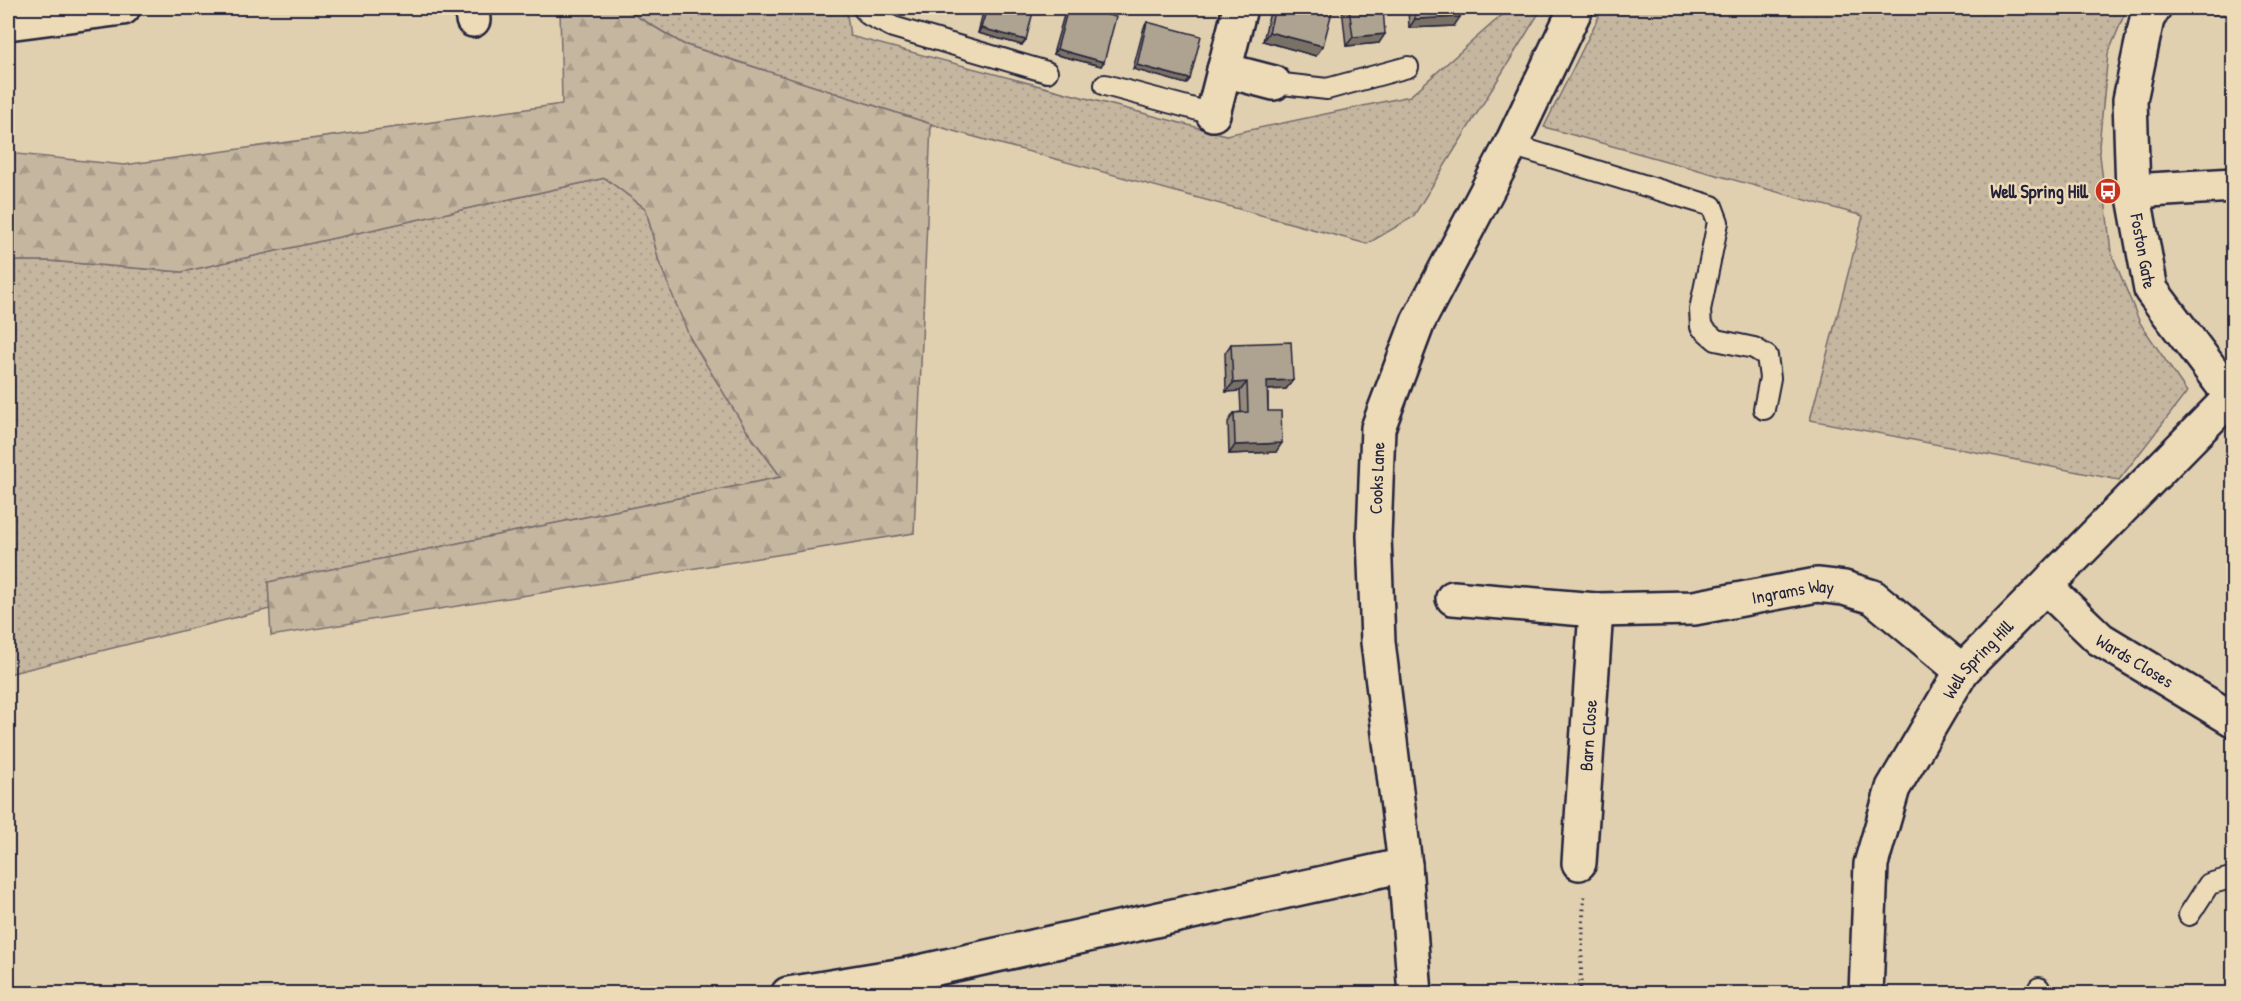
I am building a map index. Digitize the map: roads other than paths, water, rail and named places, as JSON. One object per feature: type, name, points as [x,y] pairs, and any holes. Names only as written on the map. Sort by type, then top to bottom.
[{"type":"street","points":[[8,23],[123,8]]},
{"type":"street","points":[[1213,114],[1240,8]]},
{"type":"street","name":"Cooks Lane","points":[[1415,993],[1405,865],[1378,642],[1374,536],[1378,428],[1418,322],[1511,145],[1576,8]]},
{"type":"street","name":"Foston Gate","points":[[2154,8],[2147,19],[2130,100],[2133,191],[2151,290],[2232,399]]},
{"type":"street","points":[[1224,70],[1274,82]]},
{"type":"street","points":[[2133,191],[2234,185]]},
{"type":"street","name":"Well Spring Hill","points":[[1866,993],[1871,864],[1893,788],[1962,671],[2232,399]]},
{"type":"street","name":"Ingrams Way","points":[[1453,598],[1596,610],[1694,608],[1817,585],[1844,588],[1873,597],[1962,671]]},
{"type":"street","name":"Wards Closes","points":[[2046,587],[2100,639],[2234,720]]},
{"type":"street","name":"Barn Close","points":[[1579,863],[1596,610]]},
{"type":"street","points":[[788,993],[910,974],[1405,865]]},
{"type":"lane","points":[[863,8],[869,15],[893,27],[1047,72]]},
{"type":"lane","points":[[1274,82],[1327,89],[1407,66]]},
{"type":"lane","points":[[1105,85],[1213,114]]},
{"type":"lane","points":[[1511,145],[1712,206],[1718,222],[1700,310],[1701,327],[1716,340],[1754,348],[1767,356],[1770,378],[1764,409]]},
{"type":"lane","points":[[2189,915],[2209,884],[2234,877]]},
{"type":"place","name":"Well Spring Hill","points":[[2108,191]]}]
